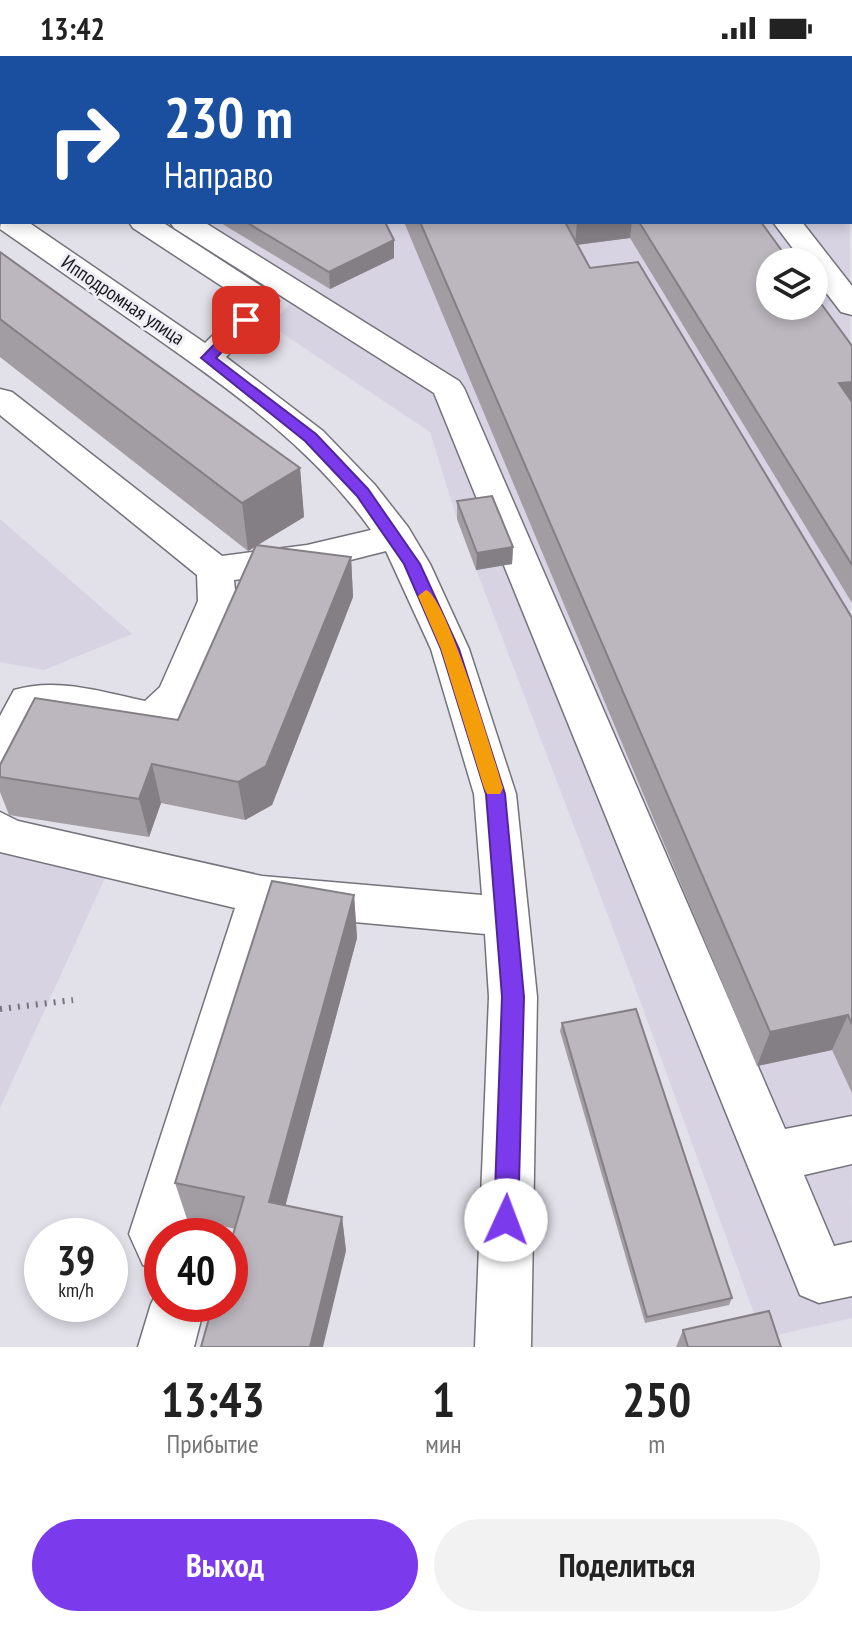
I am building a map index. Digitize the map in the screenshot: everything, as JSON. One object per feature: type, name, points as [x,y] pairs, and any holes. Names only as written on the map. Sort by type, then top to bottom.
[{"type":"street","name":"Ипподромная улица","points":[[12,224],[208,358],[311,438],[363,493],[395,536],[412,564],[450,649],[495,794],[513,997],[503,1347]]},
{"type":"street","points":[[146,224],[264,301],[208,358]]},
{"type":"street","points":[[187,224],[448,388],[819,1276],[852,1269]]},
{"type":"street","points":[[789,224],[852,306]]},
{"type":"street","points":[[0,399],[215,570],[307,558],[395,536]]},
{"type":"street","points":[[0,755],[28,701],[66,700],[153,718],[176,696],[217,601],[215,570]]},
{"type":"street","points":[[0,830],[5,836],[262,895],[506,917]]},
{"type":"street","points":[[161,1218],[262,895]]},
{"type":"street","points":[[771,1157],[852,1140]]},
{"type":"street","points":[[166,1347],[173,1322]]},
{"type":"path","points":[[0,1009],[73,1000]]},
{"type":"shaded area","points":[[169,224],[850,224],[852,1318],[763,1338],[634,984],[457,519],[430,432],[270,325],[290,304]]},
{"type":"shaded area","points":[[0,519],[132,634],[44,670],[0,662]]},
{"type":"shaded area","points":[[0,838],[115,856],[0,1108]]},
{"type":"building","points":[[249,224],[386,224],[394,240],[329,272]]},
{"type":"building","points":[[421,224],[566,224],[590,268],[638,262],[852,618],[852,1024],[848,1015],[770,1032]]},
{"type":"building","points":[[640,224],[762,224],[780,248],[756,248],[756,320],[828,320],[828,313],[852,346],[852,382],[839,383],[852,402],[852,565]]},
{"type":"building","points":[[0,252],[300,468],[242,503],[0,319]]},
{"type":"building","points":[[492,496],[513,547],[477,553],[457,501]]},
{"type":"building","points":[[256,545],[351,557],[266,766],[238,782],[152,764],[139,799],[0,777],[0,765],[35,698],[178,720]]},
{"type":"building","points":[[272,881],[354,895],[269,1202],[342,1217],[310,1347],[201,1347],[208,1322],[248,1322],[248,1218],[238,1218],[244,1197],[175,1183]]},
{"type":"building","points":[[636,1009],[732,1298],[647,1317],[562,1023]]},
{"type":"building","points":[[769,1311],[781,1347],[688,1347],[683,1330]]},
{"type":"slow traffic","points":[[426,596],[450,649],[494,788]]},
{"type":"route","points":[[246,320],[208,358],[311,438],[363,493],[395,536],[412,564],[450,649],[495,794],[513,997],[506,1220]]}]
